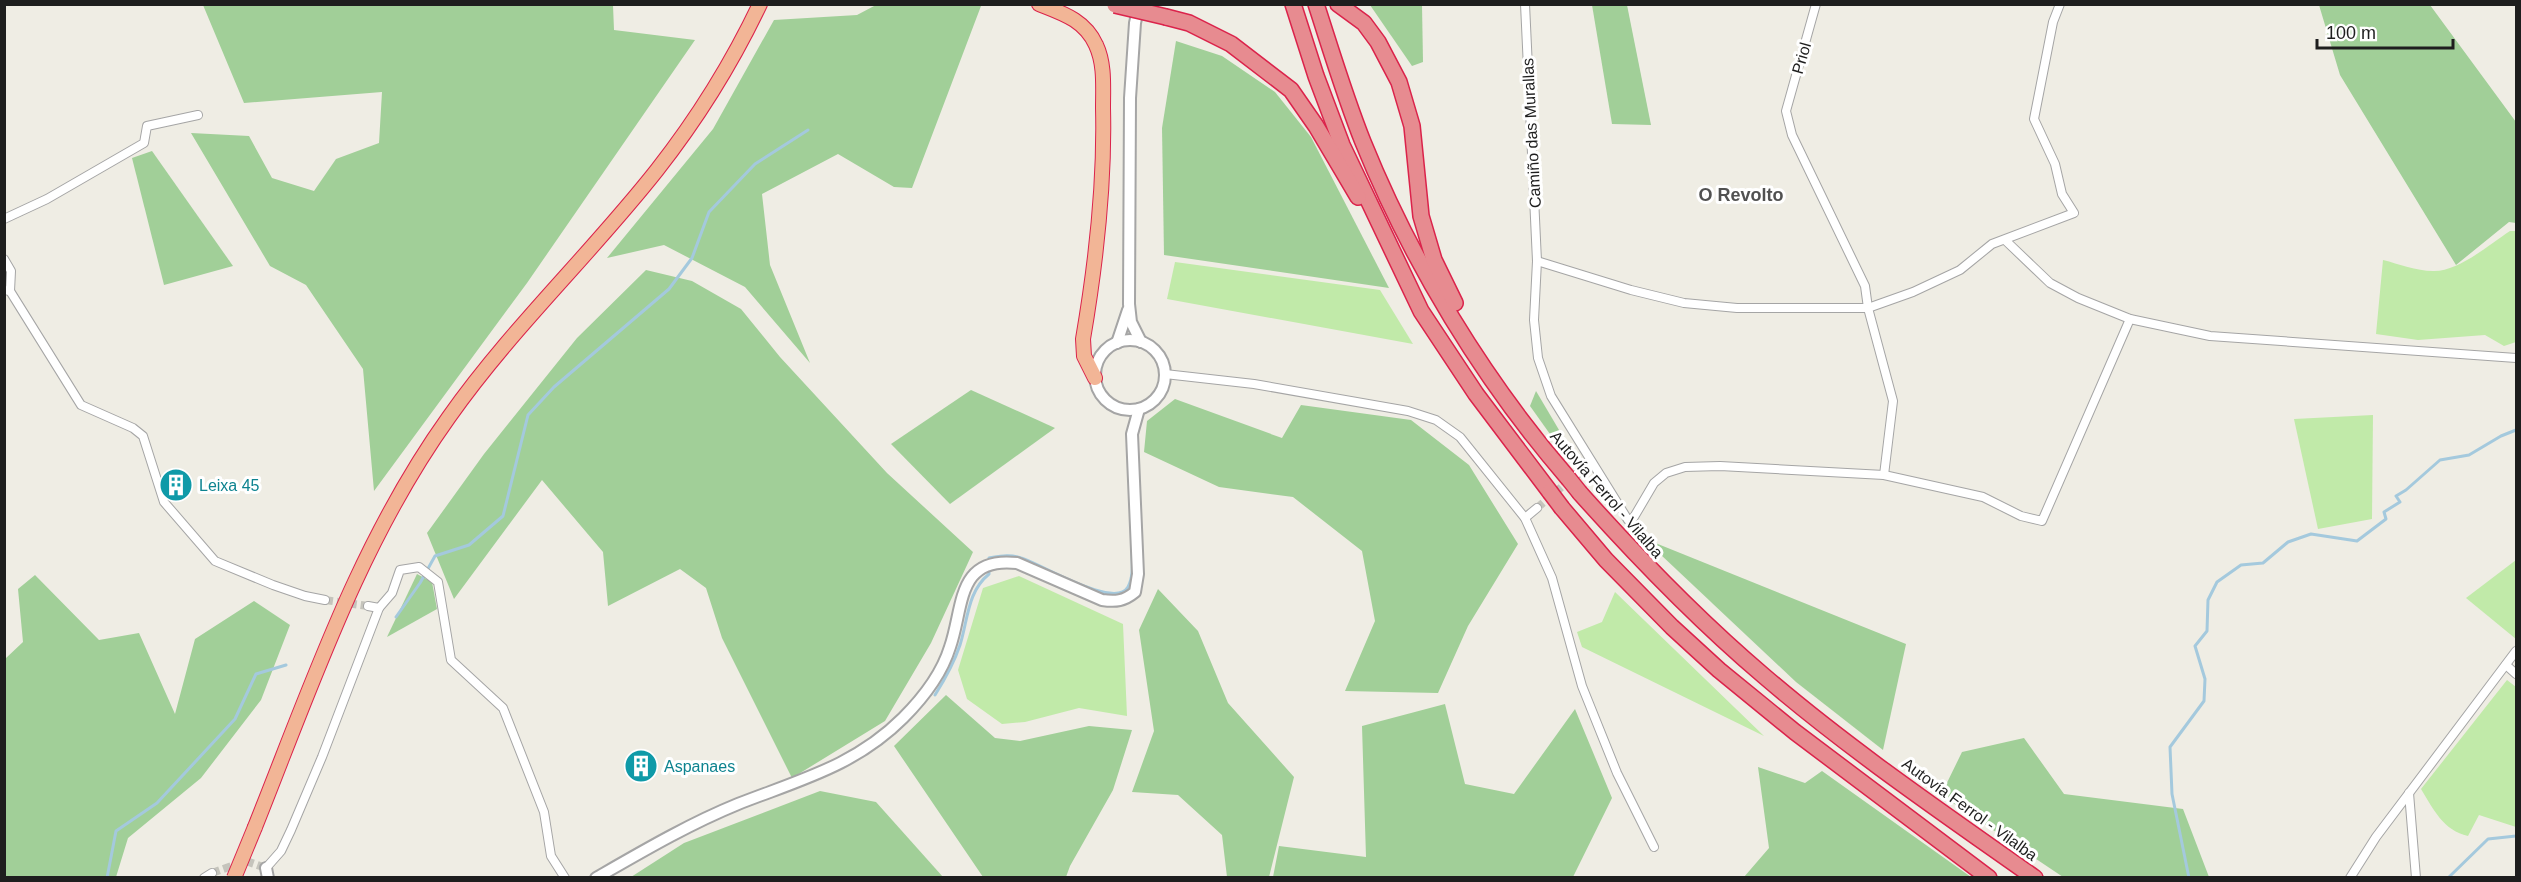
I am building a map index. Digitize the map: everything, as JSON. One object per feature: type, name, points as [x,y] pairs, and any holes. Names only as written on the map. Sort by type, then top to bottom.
[{"type":"highway","points":[[234,878],[348,597],[372,545],[420,459],[468,389],[657,170],[718,80],[760,4]]},
{"type":"highway","points":[[1039,4],[1071,16],[1087,30],[1096,44],[1102,62],[1104,155],[1099,224],[1083,339],[1084,357],[1095,378]]},
{"type":"highway","points":[[1293,4],[1316,76],[1342,145],[1421,311],[1476,394],[1562,508],[1606,560],[1672,627],[1719,669],[1794,732],[1989,878]]},
{"type":"highway","name":"Autovía Ferrol - Vilalba","points":[[1316,4],[1363,141],[1394,211],[1467,341],[1539,444],[1573,476],[1580,493],[1629,549],[1687,607],[1765,677],[1862,753],[2035,878]]},
{"type":"highway","points":[[1338,4],[1364,23],[1378,42],[1400,82],[1412,126],[1421,216],[1434,260],[1456,305],[1467,341]]},
{"type":"highway","points":[[1113,5],[1189,23],[1231,44],[1292,90],[1395,257]]},
{"type":"street","points":[[1139,4],[1135,23],[1130,98],[1129,304],[1131,322],[1141,342]]},
{"type":"street","name":"Camiño das Murallas","points":[[1525,4],[1538,261],[1534,320],[1538,358],[1551,396],[1628,520],[1634,517],[1654,483],[1666,473],[1684,467],[1720,466],[1884,475]]},
{"type":"street","name":"Priol","points":[[1816,4],[1786,111],[1792,135],[1865,286],[1868,308]]},
{"type":"street","points":[[1538,261],[1631,290],[1684,303],[1737,308],[1868,308],[1913,292],[1960,270],[1992,244],[2074,213],[2062,194],[2055,164],[2034,119],[2053,22],[2060,4]]},
{"type":"street","points":[[4,219],[47,199],[144,143],[147,126],[198,115]]},
{"type":"street","points":[[2005,240],[2050,283],[2078,298],[2130,319],[2210,336],[2517,358]]},
{"type":"street","points":[[4,259],[11,271],[7,290],[81,405],[133,428],[143,436],[164,501],[215,561],[273,585],[325,600]]},
{"type":"street","points":[[1117,343],[1122,334],[1129,304]]},
{"type":"street","points":[[1868,308],[1893,401],[1884,475],[1983,497],[2021,516],[2042,521],[2130,319]]},
{"type":"street","points":[[1129,340],[1141,342],[1159,355],[1165,374],[1164,386],[1159,396],[1150,404],[1132,411],[1116,408],[1108,403],[1099,392],[1095,378],[1100,357],[1107,348],[1117,343],[1129,340]]},
{"type":"street","points":[[1165,374],[1254,384],[1408,411],[1436,420],[1460,437],[1525,518],[1552,578],[1582,686],[1617,773],[1654,847]]},
{"type":"street","points":[[1116,408],[1132,434]]},
{"type":"street","points":[[596,878],[674,833],[739,804],[802,782],[852,758],[889,732],[915,706],[937,674],[950,647],[960,598],[976,572],[988,565],[1001,561],[1017,563],[1101,600],[1115,602],[1135,592],[1138,574],[1132,434],[1139,409]]},
{"type":"street","points":[[1573,476],[1592,465]]},
{"type":"street","points":[[1525,518],[1538,508]]},
{"type":"street","points":[[267,873],[281,851],[302,803],[379,608],[392,593],[400,570],[419,567],[438,582],[451,660],[502,708],[544,812],[551,856],[565,878]]},
{"type":"street","points":[[368,606],[379,608]]},
{"type":"street","points":[[2350,878],[2409,793],[2517,651]]},
{"type":"street","points":[[2506,665],[2517,674]]},
{"type":"street","points":[[2409,793],[2416,878]]},
{"type":"green space","points":[[977,4],[981,6],[912,188],[894,187],[838,154],[762,194],[770,265],[810,363],[745,287],[664,245],[607,258],[713,129],[774,20],[857,15],[876,5]]},
{"type":"green space","points":[[203,5],[613,5],[614,30],[695,40],[527,283],[374,491],[363,369],[306,285],[270,266],[191,133],[249,136],[272,178],[314,191],[336,159],[379,143],[382,92],[244,103]]},
{"type":"green space","points":[[1370,5],[1422,5],[1423,62],[1412,66]]},
{"type":"green space","points":[[1592,5],[1627,5],[1651,125],[1612,124]]},
{"type":"green space","points":[[2319,5],[2430,5],[2516,122],[2516,223],[2509,222],[2456,265],[2340,75]]},
{"type":"green space","points":[[1176,41],[1222,56],[1275,92],[1311,137],[1389,288],[1164,255],[1162,128]]},
{"type":"green space","points":[[152,151],[233,266],[164,285],[132,158]]},
{"type":"green space","points":[[2510,231],[2516,231],[2516,342],[2504,346],[2485,335],[2418,340],[2376,334],[2383,260],[2420,270],[2443,270],[2463,262]]},
{"type":"green space","points":[[1175,262],[1380,290],[1413,344],[1167,299]]},
{"type":"green space","points":[[646,270],[692,281],[741,309],[780,357],[887,473],[973,552],[931,643],[885,721],[792,778],[722,638],[706,588],[680,569],[608,606],[603,552],[542,480],[454,599],[427,533],[484,454],[577,338]]},
{"type":"green space","points":[[971,390],[1055,428],[950,504],[891,444]]},
{"type":"green space","points":[[1536,391],[1575,457],[1572,465],[1530,406]]},
{"type":"green space","points":[[1175,399],[1282,438],[1301,405],[1411,420],[1469,465],[1518,544],[1468,626],[1438,693],[1345,691],[1375,621],[1362,551],[1293,497],[1219,487],[1144,452],[1147,421]]},
{"type":"green space","points":[[2373,415],[2372,519],[2318,529],[2294,419]]},
{"type":"green space","points":[[1643,538],[1906,644],[1883,750],[1796,682]]},
{"type":"green space","points":[[2516,560],[2516,639],[2466,598]]},
{"type":"green space","points":[[417,574],[432,582],[437,609],[387,637]]},
{"type":"green space","points":[[35,575],[99,640],[139,633],[175,714],[195,639],[254,601],[290,625],[261,700],[201,778],[128,838],[116,877],[5,877],[5,659],[23,642],[18,589]]},
{"type":"green space","points":[[1019,576],[1123,624],[1127,716],[1079,708],[1025,722],[1002,724],[967,699],[958,670],[983,588]]},
{"type":"green space","points":[[1158,589],[1198,631],[1228,703],[1294,777],[1269,877],[1227,877],[1222,835],[1178,795],[1132,792],[1154,731],[1139,630]]},
{"type":"green space","points":[[1615,592],[1764,736],[1582,647],[1577,632],[1602,622]]},
{"type":"green space","points":[[2507,680],[2516,687],[2516,827],[2479,815],[2468,836],[2446,824],[2421,789]]},
{"type":"green space","points":[[946,695],[995,738],[1020,741],[1089,726],[1132,730],[1113,790],[1066,877],[983,877],[894,746]]},
{"type":"green space","points":[[1445,704],[1465,784],[1514,794],[1575,709],[1612,798],[1573,877],[1273,877],[1279,846],[1366,857],[1362,726]]},
{"type":"green space","points":[[2024,738],[2064,794],[2183,809],[2209,877],[2063,877],[1941,795],[1962,752]]},
{"type":"green space","points":[[1758,767],[1805,783],[1822,771],[1971,877],[1744,877],[1769,848]]},
{"type":"green space","points":[[820,791],[876,802],[943,877],[631,877],[684,843]]},
{"type":"waterway","points":[[396,617],[420,583],[435,556],[469,545],[503,516],[528,415],[554,387],[669,289],[692,258],[709,212],[755,164],[808,130]]},
{"type":"waterway","points":[[2189,878],[2172,794],[2170,747],[2204,701],[2205,679],[2195,646],[2207,631],[2208,600],[2217,582],[2241,565],[2263,563],[2288,542],[2311,534],[2357,541],[2386,519],[2384,512],[2400,502],[2396,496],[2440,460],[2469,455],[2516,430]]},
{"type":"waterway","points":[[989,562],[989,558],[1017,557],[1094,590],[1120,593],[1128,587],[1131,578],[1132,550]]},
{"type":"waterway","points":[[935,695],[955,658],[972,598],[976,589],[989,574],[989,568]]},
{"type":"waterway","points":[[107,878],[116,831],[157,803],[235,719],[256,674],[286,665]]},
{"type":"waterway","points":[[2448,878],[2488,839],[2516,836]]},
{"type":"tunnel","points":[[1537,508],[1572,478]]},
{"type":"tunnel","points":[[325,600],[368,606]]},
{"type":"tunnel","points":[[212,873],[246,861],[266,868]]},
{"type":"place","name":"Leixa 45","points":[[176,485]]},
{"type":"place","name":"Aspanaes","points":[[641,766]]},
{"type":"district","name":"O Revolto","points":[[1741,195]]}]
